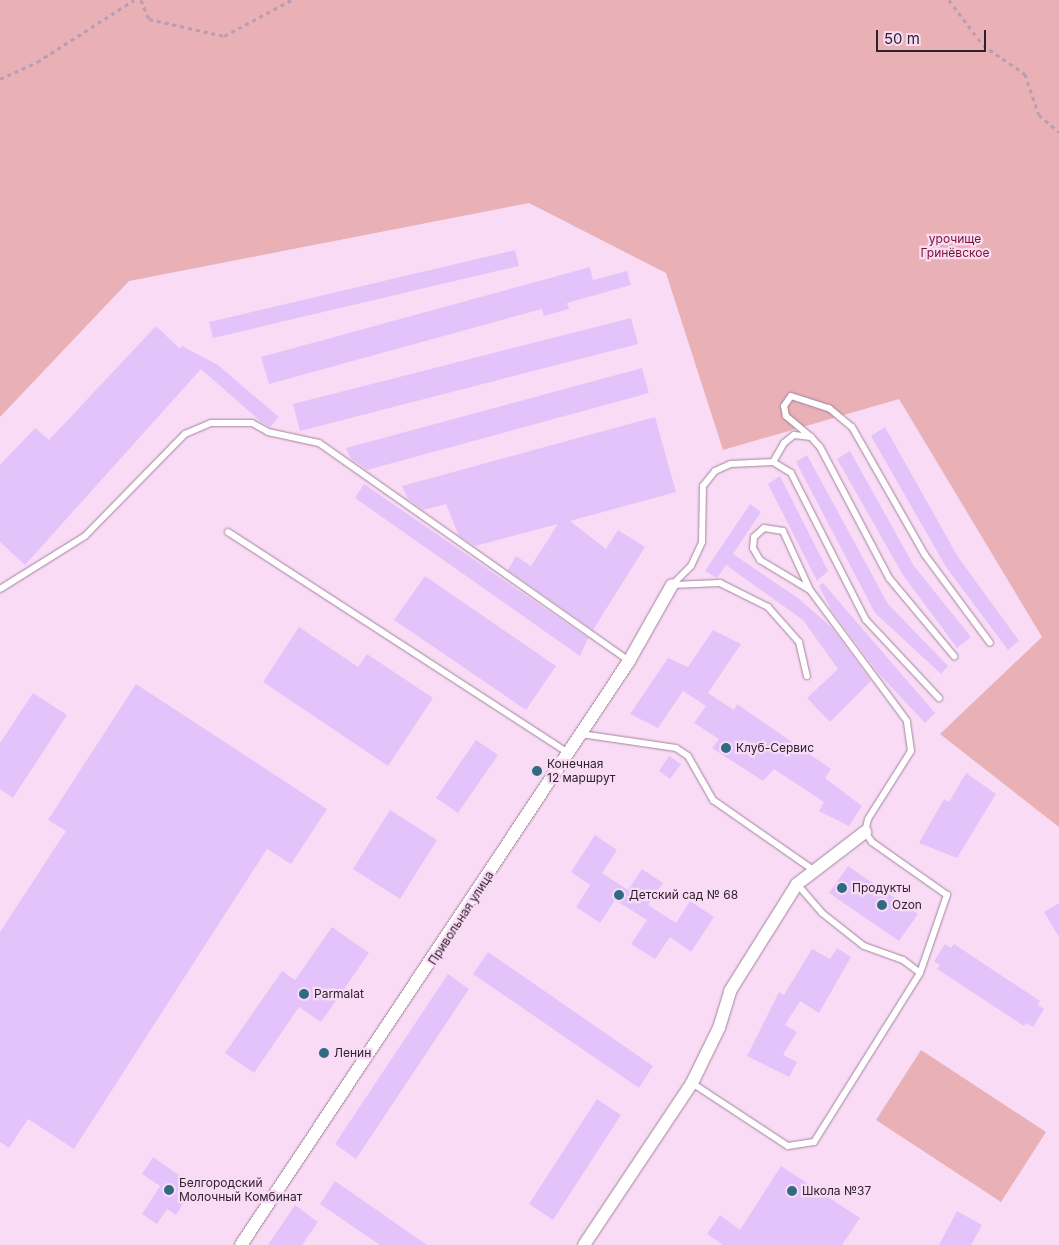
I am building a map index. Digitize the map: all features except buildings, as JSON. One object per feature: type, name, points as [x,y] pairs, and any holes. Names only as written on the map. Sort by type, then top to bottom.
[{"type":"street","name":"Привольная улица","points":[[241,1245],[629,661],[672,585]]},
{"type":"street","points":[[584,1245],[692,1083],[719,1028],[730,991],[797,884],[812,869],[865,832]]},
{"type":"lane","points":[[954,656],[889,578],[811,437],[786,416],[784,406],[791,396],[829,408],[852,427],[925,555],[990,643]]},
{"type":"lane","points":[[0,589],[85,536],[185,434],[211,423],[252,423],[268,432],[319,443],[629,661]]},
{"type":"lane","points":[[773,462],[784,443],[794,436],[811,437]]},
{"type":"lane","points":[[672,585],[692,566],[702,542],[703,486],[709,478],[731,464],[773,462],[791,473],[866,620],[939,698]]},
{"type":"lane","points":[[692,1083],[788,1146],[814,1142],[920,973],[947,895],[872,842],[865,832],[868,819],[911,751],[911,739],[907,721],[810,590],[783,531],[764,528],[753,543],[760,560],[810,590]]},
{"type":"lane","points":[[228,532],[568,754]]},
{"type":"lane","points":[[672,585],[720,583],[768,608],[799,642],[807,676]]},
{"type":"lane","points":[[581,734],[676,748],[688,756],[713,800],[812,869]]},
{"type":"lane","points":[[797,884],[822,913],[864,946],[903,960],[920,973]]},
{"type":"path","points":[[0,79],[37,62],[134,0]]},
{"type":"path","points":[[141,0],[149,19],[224,36],[291,0]]},
{"type":"path","points":[[949,0],[983,45],[1025,74],[1039,115],[1059,132]]},
{"type":"green space","name":"урочище Гринёвское","points":[[0,0],[1059,0],[1059,827],[940,734],[1042,637],[899,399],[723,450],[666,273],[529,203],[129,281],[0,417]]},
{"type":"green space","points":[[921,1050],[1046,1132],[1001,1202],[876,1120]]},
{"type":"place","name":"Клуб-Сервис","points":[[726,748]]},
{"type":"place","name":"Конечная 12 маршрут","points":[[537,771]]},
{"type":"place","name":"Продукты","points":[[842,888]]},
{"type":"place","name":"Детский сад № 68","points":[[619,895]]},
{"type":"place","name":"Ozon","points":[[882,905]]},
{"type":"place","name":"Parmalat","points":[[304,994]]},
{"type":"place","name":"Ленин","points":[[324,1053]]},
{"type":"place","name":"Белгородский Молочный Комбинат","points":[[169,1190]]},
{"type":"place","name":"Школа №37","points":[[792,1191]]}]
